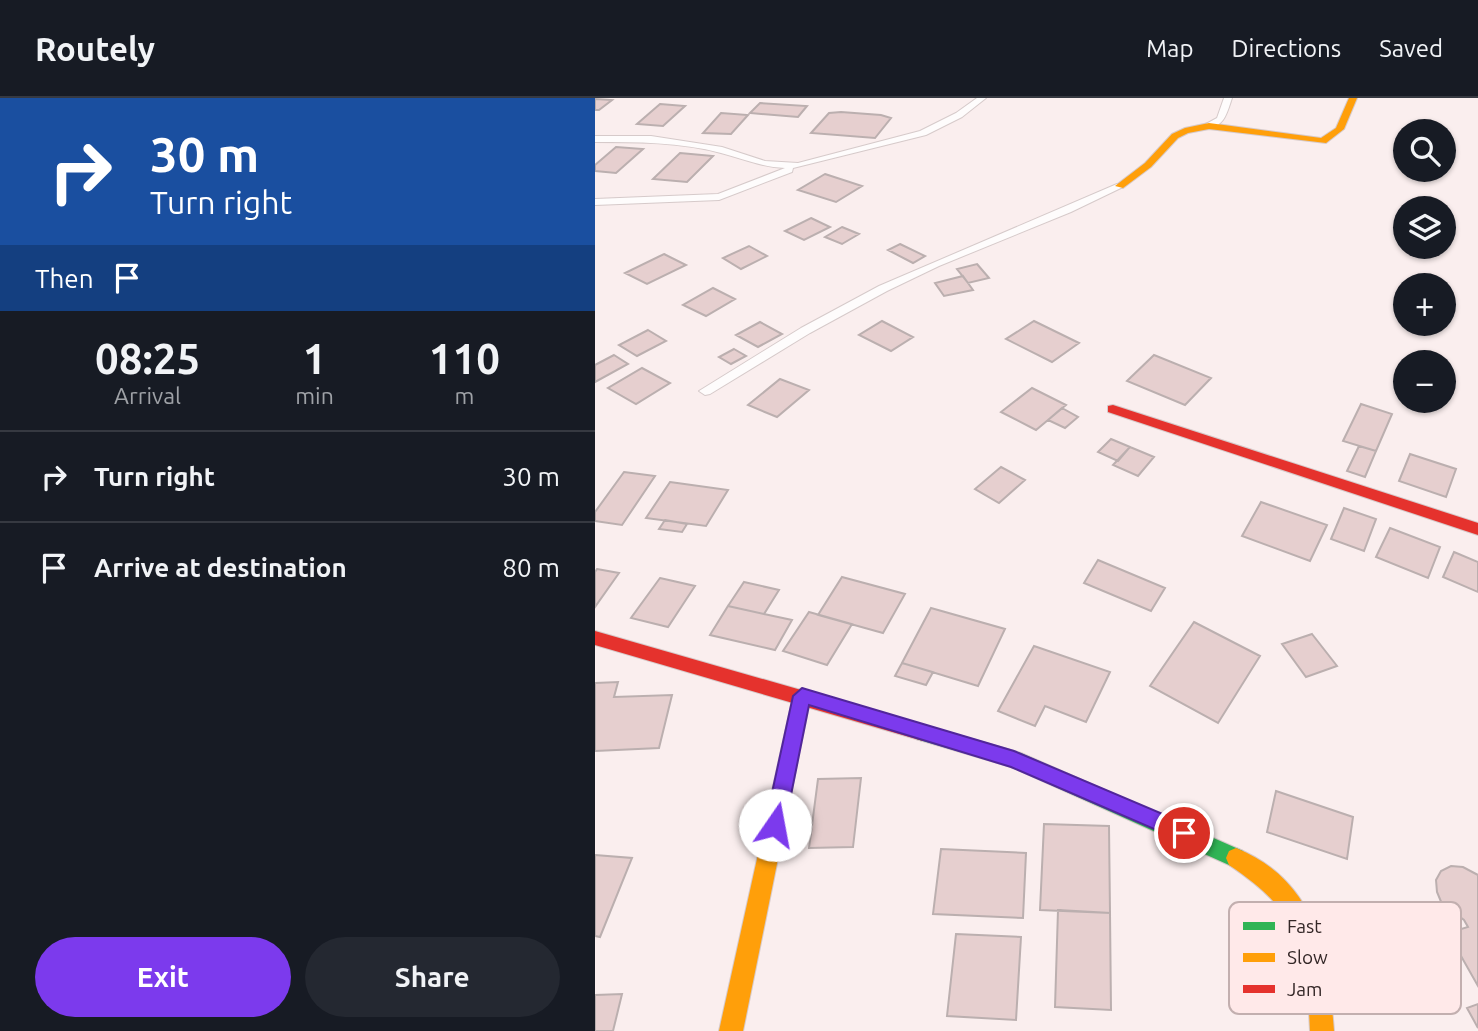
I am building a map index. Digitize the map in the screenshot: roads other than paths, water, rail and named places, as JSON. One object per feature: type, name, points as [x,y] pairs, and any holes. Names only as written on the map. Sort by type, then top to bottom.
[{"type":"street","points":[[1120,186],[1148,165],[1175,136],[1209,126],[1323,141],[1337,136],[1353,98]]},
{"type":"street","points":[[1112,409],[1478,529]]},
{"type":"street","points":[[595,638],[1014,759],[1163,822],[1227,853],[1260,872],[1286,894],[1291,902]]},
{"type":"street","points":[[731,1031],[802,696]]},
{"type":"lane","points":[[595,202],[719,197],[798,166],[923,133],[959,115],[982,98]]},
{"type":"lane","points":[[1209,126],[1221,119],[1228,98]]},
{"type":"lane","points":[[595,139],[651,139],[722,150],[772,166],[798,166]]},
{"type":"lane","points":[[705,391],[849,305],[911,275],[1077,208],[1120,186]]}]
